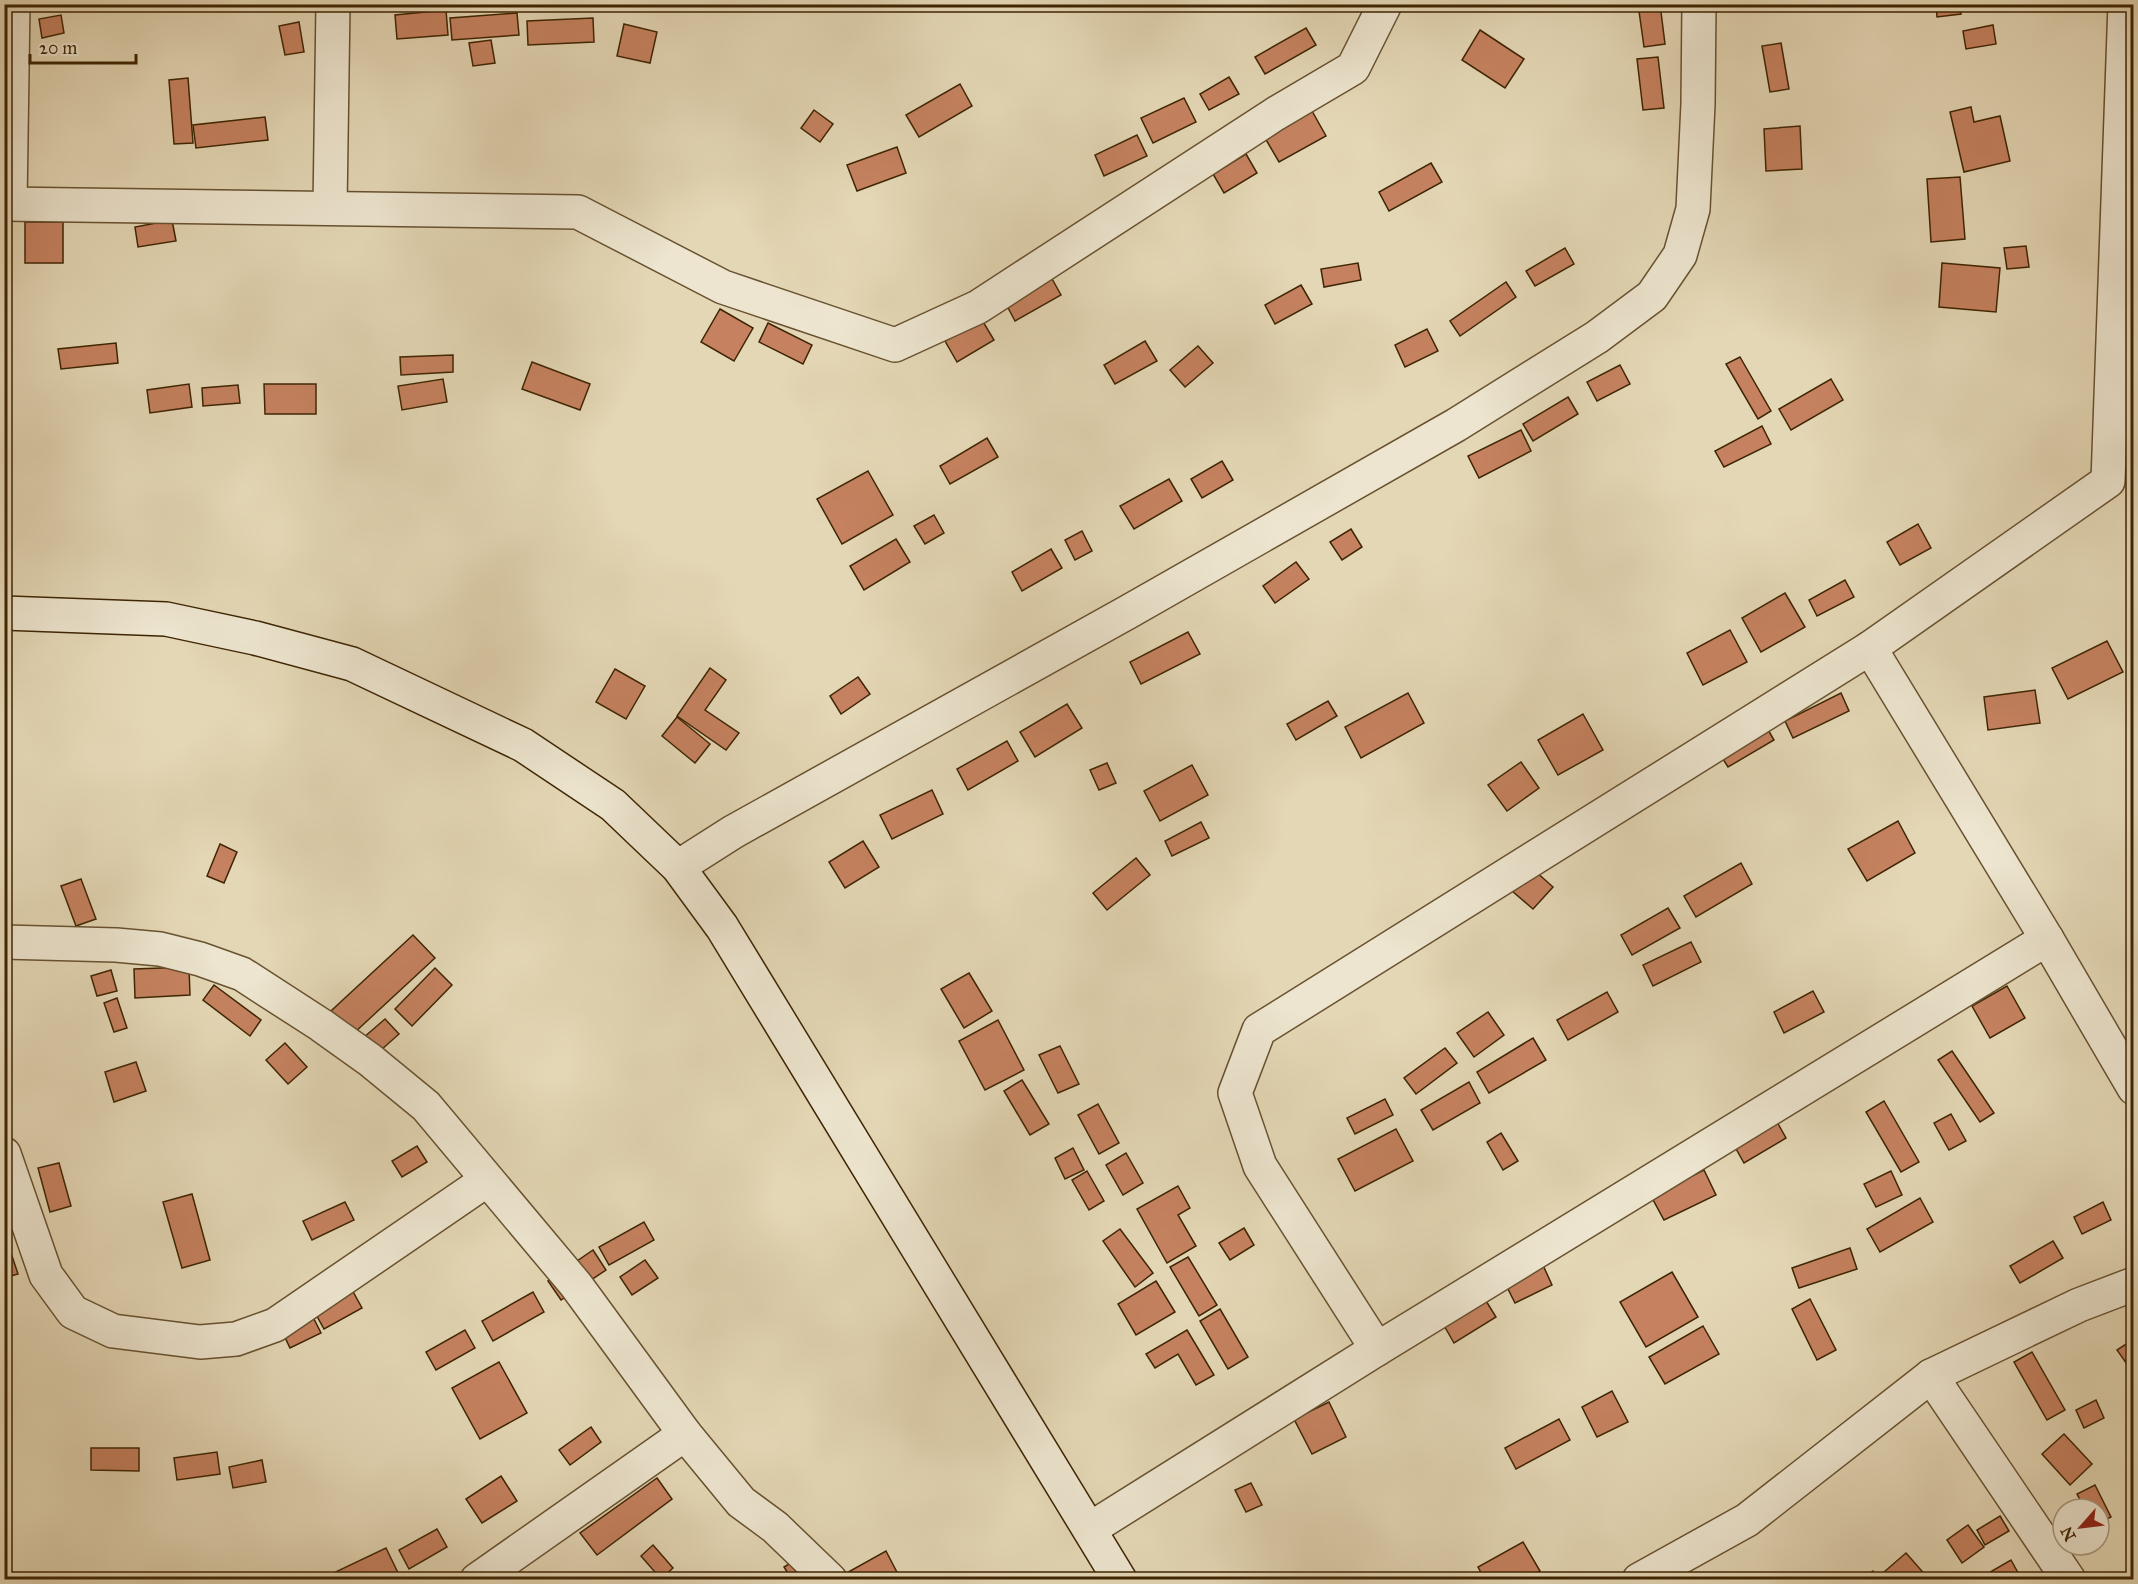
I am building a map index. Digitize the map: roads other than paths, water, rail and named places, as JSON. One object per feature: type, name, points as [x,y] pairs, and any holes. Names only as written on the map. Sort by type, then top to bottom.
[{"type":"street","points":[[13,4],[7,204],[578,212],[723,287],[895,345],[978,308],[1275,114],[1353,68],[1385,4]]},
{"type":"street","points":[[330,208],[333,4]]},
{"type":"street","points":[[678,867],[733,832],[1456,425],[1597,337],[1652,296],[1680,255],[1693,209],[1698,104],[1699,4]]},
{"type":"street","points":[[1377,1349],[1260,1166],[1235,1093],[1259,1030],[1869,648],[2108,482],[2125,4]]},
{"type":"street","points":[[4,614],[166,620],[255,638],[352,664],[523,745],[613,804],[678,867],[722,927],[1120,1580]]},
{"type":"street","points":[[1869,648],[2047,939],[2133,1088]]},
{"type":"street","points":[[1090,1529],[1377,1349],[2047,939]]},
{"type":"street","points":[[4,942],[116,945],[160,950],[242,974],[329,1030],[426,1106],[576,1285],[685,1434],[741,1502],[775,1527],[830,1580]]},
{"type":"street","points":[[4,1154],[46,1275],[73,1312],[113,1331],[200,1342],[236,1339],[275,1325],[487,1180]]},
{"type":"street","points":[[1639,1580],[1748,1520],[1931,1376],[2079,1305],[2133,1284]]},
{"type":"street","points":[[1931,1376],[2069,1580]]},
{"type":"street","points":[[477,1580],[685,1434]]}]
